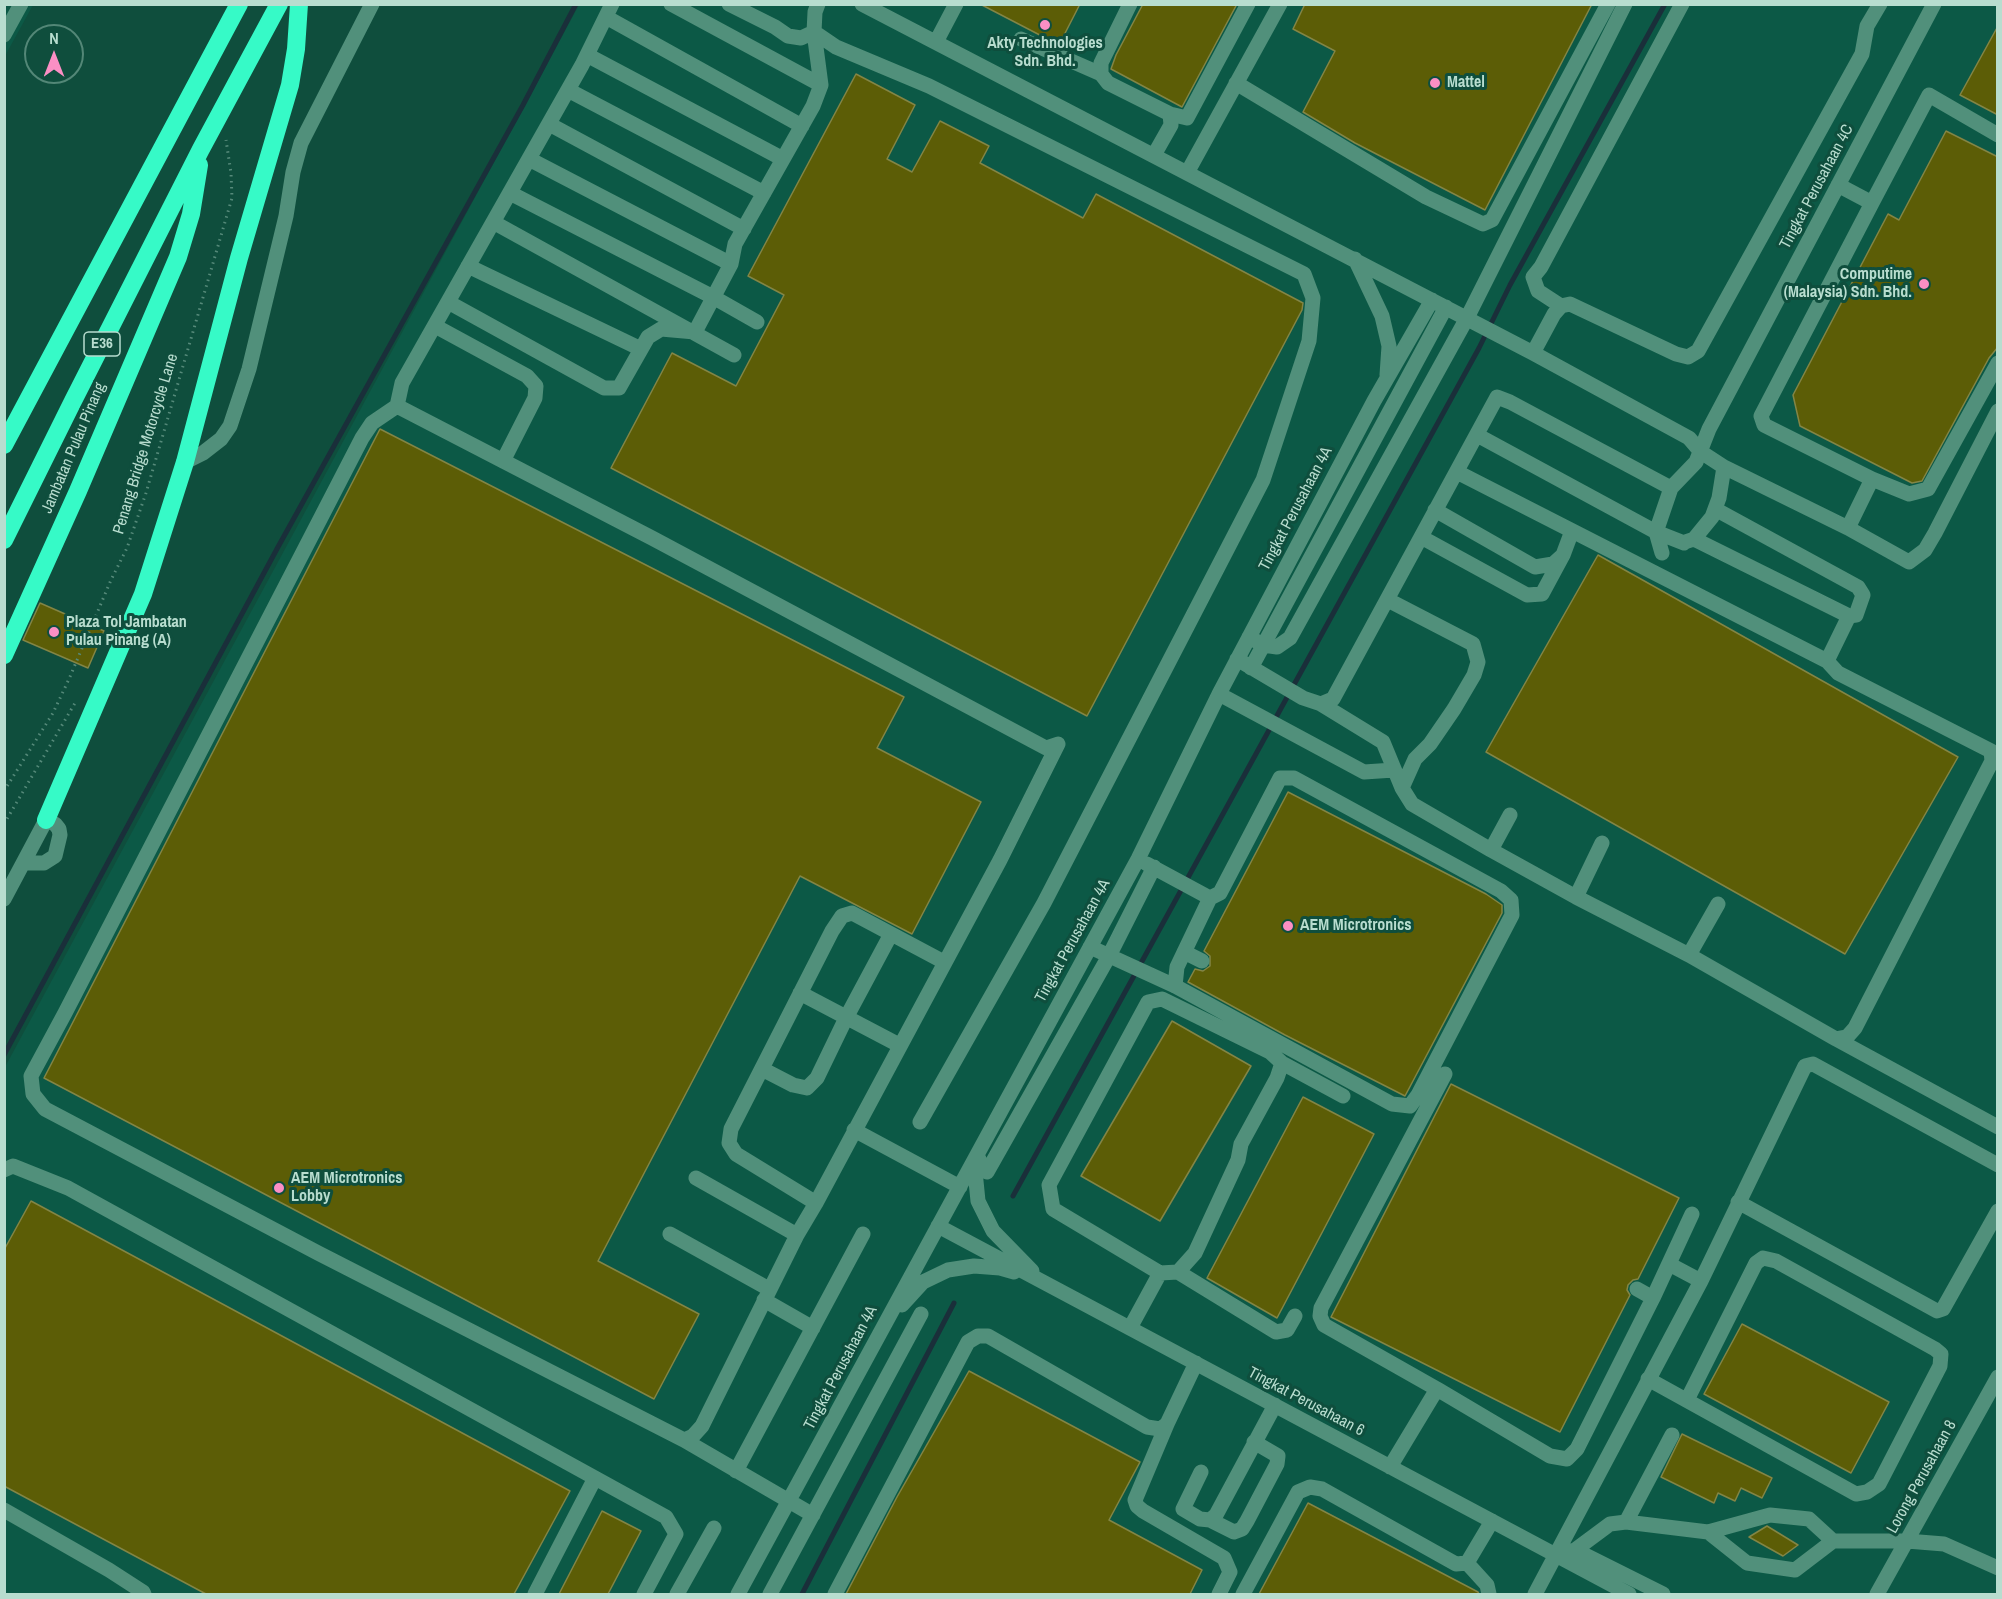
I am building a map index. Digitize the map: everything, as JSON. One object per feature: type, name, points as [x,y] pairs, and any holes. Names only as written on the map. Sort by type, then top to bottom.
[{"type":"highway","name":"E36","points":[[4,445],[239,4]]},
{"type":"highway","name":"Jambatan Pulau Pinang","points":[[4,540],[201,149],[279,4]]},
{"type":"highway","points":[[46,820],[139,604],[185,462],[239,258],[290,85],[296,49],[299,4]]},
{"type":"highway","name":"Jambatan Pulau Pinang","points":[[4,655],[78,491],[178,257],[191,214],[201,149]]},
{"type":"highway","points":[[4,418],[42,375]]},
{"type":"street","points":[[4,35],[21,4]]},
{"type":"street","points":[[185,462],[203,453],[221,439],[230,426],[249,369],[301,143],[372,4]]},
{"type":"street","points":[[671,4],[821,85]]},
{"type":"street","points":[[729,4],[788,36],[801,38],[814,32]]},
{"type":"street","points":[[695,332],[731,264],[735,244],[813,106],[821,85],[814,32],[815,12],[818,4]]},
{"type":"street","points":[[862,4],[1533,353],[1689,438],[1701,452],[1724,467],[1848,528],[1910,562],[1924,550],[1935,533],[1998,411]]},
{"type":"street","points":[[936,42],[956,4]]},
{"type":"street","points":[[1101,74],[1101,63],[1130,4]]},
{"type":"street","points":[[1021,39],[1101,74],[1108,83],[1170,114],[1187,118],[1248,4]]},
{"type":"street","points":[[1187,173],[1280,4]]},
{"type":"street","points":[[1236,83],[1426,197],[1484,224],[1492,220],[1608,4]]},
{"type":"street","points":[[1249,637],[1263,645],[1277,647],[1290,638],[1467,318],[1625,4]]},
{"type":"street","points":[[1562,306],[1538,291],[1533,277],[1541,267],[1682,4]]},
{"type":"street","points":[[1533,353],[1554,314],[1562,306],[1570,304],[1676,354],[1688,357],[1698,351],[1862,54],[1867,26],[1880,4]]},
{"type":"street","name":"Tingkat Perusahaan 4C","points":[[1671,488],[1696,462],[1709,429],[1934,4]]},
{"type":"street","points":[[802,126],[609,11],[568,90],[402,383],[396,406],[372,423],[362,438],[31,1076],[33,1094],[45,1109],[308,1248],[684,1440],[813,1515]]},
{"type":"street","points":[[814,32],[836,47],[929,86],[1304,274],[1313,298],[1309,341],[1263,480],[1044,903],[920,1122]]},
{"type":"street","points":[[587,55],[783,159]]},
{"type":"street","points":[[568,90],[764,193]]},
{"type":"street","points":[[1998,135],[1929,95],[1761,416],[1764,425],[1872,479],[1910,494],[1928,489],[1998,363]]},
{"type":"street","points":[[1154,155],[1170,125],[1170,114]]},
{"type":"street","points":[[549,124],[744,229]]},
{"type":"street","points":[[529,159],[731,264]]},
{"type":"street","points":[[1838,185],[1872,202]]},
{"type":"street","points":[[510,193],[757,322]]},
{"type":"street","points":[[493,222],[734,355]]},
{"type":"street","points":[[1355,260],[1382,316],[1389,346],[1388,373],[1374,401]]},
{"type":"street","points":[[468,266],[641,349]]},
{"type":"street","name":"Tingkat Perusahaan 4A","points":[[738,1594],[1138,859],[1237,659],[1374,401],[1432,300]]},
{"type":"street","points":[[448,302],[604,388],[619,388],[648,337],[661,328],[695,332]]},
{"type":"street","points":[[1251,668],[1446,308]]},
{"type":"street","points":[[435,326],[527,376],[536,386],[535,398],[503,461]]},
{"type":"street","points":[[1321,704],[1333,699],[1497,397],[1671,488],[1656,532],[1662,553]]},
{"type":"street","points":[[396,406],[652,538],[1046,748],[1058,744],[1000,860],[797,1235],[702,1426],[693,1436],[684,1440]]},
{"type":"street","points":[[1477,435],[1656,532],[1689,541],[1849,616],[1856,615],[1863,595],[1858,587],[1715,509]]},
{"type":"street","points":[[1651,571],[1662,553],[1689,541],[1706,526],[1719,498],[1724,467]]},
{"type":"street","points":[[1456,472],[1827,661],[1838,673],[1991,751],[1995,763],[1855,1028],[1847,1037],[1836,1039]]},
{"type":"street","points":[[1848,528],[1872,479]]},
{"type":"street","points":[[1435,510],[1535,567],[1553,564],[1563,555]]},
{"type":"street","points":[[1421,537],[1527,595],[1542,594],[1563,555],[1572,531]]},
{"type":"street","points":[[1388,600],[1473,644],[1478,662],[1474,675],[1454,709],[1430,744],[1415,759],[1402,788]]},
{"type":"street","points":[[1827,661],[1849,616]]},
{"type":"street","points":[[1237,659],[1303,698],[1321,704],[1383,742],[1402,788],[1413,804],[1576,897],[1689,955],[1836,1039],[1998,1127]]},
{"type":"street","points":[[1219,694],[1364,772],[1394,770]]},
{"type":"street","points":[[1090,947],[1175,986],[1392,1104],[1410,1106],[1418,1095],[1512,915],[1511,900],[1501,891],[1294,778],[1280,778],[1220,893],[1204,895],[1138,859]]},
{"type":"street","points":[[1491,850],[1510,815]]},
{"type":"street","points":[[4,899],[46,820],[59,829],[59,842],[55,856],[44,862],[24,863]]},
{"type":"street","points":[[1576,897],[1602,843]]},
{"type":"street","points":[[987,1172],[1089,993],[1116,959],[1160,871]]},
{"type":"street","points":[[1175,986],[1177,967],[1204,895]]},
{"type":"street","points":[[1689,955],[1718,904]]},
{"type":"street","points":[[816,1203],[736,1154],[729,1143],[731,1129],[832,930],[842,916],[852,913],[945,962]]},
{"type":"street","points":[[762,1069],[793,1085],[807,1088],[817,1078],[891,934]]},
{"type":"street","points":[[1184,952],[1202,961]]},
{"type":"street","points":[[1070,983],[1089,993]]},
{"type":"street","points":[[800,993],[899,1045]]},
{"type":"street","points":[[1295,1316],[1287,1330],[1276,1332],[1178,1272],[1160,1273],[1053,1209],[1049,1185],[1148,1002],[1162,999],[1270,1052],[1281,1063],[1343,1096]]},
{"type":"street","points":[[1178,1272],[1196,1253],[1238,1160],[1241,1144],[1277,1078],[1281,1063]]},
{"type":"street","points":[[1535,1594],[1701,1281],[1804,1066],[1813,1064],[1998,1165]]},
{"type":"street","points":[[1445,1074],[1322,1308],[1320,1317],[1324,1325],[1550,1456],[1567,1459],[1577,1449],[1653,1298],[1692,1214]]},
{"type":"street","points":[[992,1126],[1008,1136]]},
{"type":"street","points":[[854,1130],[960,1187]]},
{"type":"street","name":"Tingkat Perusahaan 6","points":[[984,1141],[975,1171],[978,1201],[993,1231],[1040,1280]]},
{"type":"street","points":[[4,1170],[13,1166],[68,1188],[666,1517],[676,1534],[644,1594]]},
{"type":"street","points":[[696,1178],[797,1235]]},
{"type":"street","points":[[1738,1202],[1937,1311],[1943,1309],[1998,1211]]},
{"type":"street","name":"Tingkat Perusahaan 6","points":[[938,1226],[1629,1594]]},
{"type":"street","points":[[736,1471],[863,1233]]},
{"type":"street","points":[[670,1234],[767,1295],[813,1328]]},
{"type":"street","points":[[1648,1379],[1856,1494],[1868,1492],[1879,1484],[1940,1366],[1941,1354],[1776,1261],[1763,1257],[1756,1263],[1687,1400]]},
{"type":"street","points":[[1669,1264],[1701,1281]]},
{"type":"street","name":"Tingkat Perusahaan 6","points":[[880,1332],[923,1282],[948,1270],[974,1266],[1000,1268],[1040,1280]]},
{"type":"street","points":[[1130,1328],[1160,1273]]},
{"type":"street","points":[[1637,1289],[1653,1298]]},
{"type":"street","points":[[770,1594],[921,1314]]},
{"type":"street","points":[[835,1594],[968,1342],[978,1336],[988,1336],[1147,1427],[1160,1429],[1167,1424]]},
{"type":"street","points":[[1196,1363],[1135,1500],[1137,1506],[1143,1511],[1224,1558],[1230,1572],[1219,1594]]},
{"type":"street","points":[[858,1374],[882,1388]]},
{"type":"street","name":"Lorong Perusahaan 8","points":[[1877,1594],[1998,1377]]},
{"type":"street","points":[[1390,1467],[1437,1389]]},
{"type":"street","points":[[1210,1520],[1216,1515],[1275,1405]]},
{"type":"street","points":[[1626,1522],[1672,1435]]},
{"type":"street","points":[[1201,1472],[1183,1509],[1200,1519],[1210,1520],[1234,1532],[1242,1529],[1277,1464],[1278,1456],[1254,1442]]},
{"type":"street","points":[[535,1594],[595,1478]]},
{"type":"street","points":[[1243,1594],[1298,1492],[1310,1487],[1322,1489],[1456,1564],[1467,1563]]},
{"type":"street","points":[[4,1510],[109,1570],[144,1594]]},
{"type":"street","points":[[1556,1556],[1575,1550],[1610,1524],[1626,1522],[1708,1532],[1770,1515],[1809,1520],[1833,1541]]},
{"type":"street","points":[[1467,1563],[1492,1521]]},
{"type":"street","points":[[677,1594],[714,1528]]},
{"type":"street","points":[[1708,1532],[1748,1563],[1795,1570],[1833,1541],[1907,1541],[1944,1544],[1998,1568]]},
{"type":"street","points":[[1575,1550],[1663,1594]]},
{"type":"street","points":[[1467,1563],[1487,1585],[1489,1594]]},
{"type":"path","name":"Penang Bridge Motorcycle Lane","points":[[4,791],[52,713],[69,679],[127,548],[146,493],[232,198],[228,146],[219,118]]},
{"type":"path","points":[[4,824],[76,703]]},
{"type":"shaded area","points":[[5,5],[33,5],[5,56]]},
{"type":"shaded area","points":[[579,5],[1997,5],[1997,1594],[5,1594],[5,1067]]},
{"type":"building","name":"Akty Technologies Sdn. Bhd.","points":[[980,4],[1080,4],[1059,45]]},
{"type":"building","points":[[1143,4],[1237,4],[1182,107],[1111,69]]},
{"type":"building","name":"Mattel","points":[[1305,4],[1592,4],[1485,210],[1355,143],[1303,112],[1335,51],[1293,29]]},
{"type":"building","points":[[1998,26],[1998,115],[1960,95]]},
{"type":"building","points":[[856,74],[915,105],[887,159],[912,172],[940,121],[989,146],[980,163],[1083,218],[1096,194],[1303,303],[1302,310],[1087,716],[611,468],[672,353],[736,386],[784,295],[748,276]]},
{"type":"building","name":"Computime (Malaysia) Sdn. Bhd.","points":[[1946,131],[1998,157],[1998,347],[1989,358],[1922,481],[1912,483],[1800,426],[1793,395],[1888,214],[1899,220]]},
{"type":"building","points":[[380,429],[904,697],[877,748],[981,802],[912,934],[800,876],[598,1261],[699,1314],[654,1399],[44,1078]]},
{"type":"building","points":[[1598,555],[1958,757],[1845,954],[1486,752]]},
{"type":"building","name":"Plaza Tol Jambatan Pulau Pinang (A)","points":[[40,603],[104,631],[88,668],[23,640]]},
{"type":"building","points":[[1288,792],[1486,894],[1502,905],[1502,913],[1405,1096],[1285,1035],[1188,982],[1195,969],[1203,971],[1210,966],[1210,956],[1204,951]]},
{"type":"building","points":[[1172,1021],[1251,1066],[1160,1221],[1081,1176]]},
{"type":"building","points":[[1451,1084],[1679,1198],[1638,1279],[1628,1285],[1627,1290],[1630,1295],[1560,1432],[1331,1317]]},
{"type":"building","points":[[1303,1097],[1374,1134],[1277,1318],[1207,1278]]},
{"type":"building","points":[[31,1201],[570,1491],[514,1594],[206,1594],[4,1486],[4,1250]]},
{"type":"building","points":[[1742,1324],[1889,1402],[1851,1473],[1704,1394]]},
{"type":"building","points":[[969,1371],[1140,1462],[1109,1520],[1202,1570],[1190,1594],[846,1594],[897,1497]]},
{"type":"building","points":[[1682,1434],[1772,1478],[1762,1498],[1741,1488],[1735,1501],[1718,1493],[1714,1503],[1661,1477]]},
{"type":"building","points":[[1308,1503],[1478,1592],[1479,1594],[1259,1594]]},
{"type":"building","points":[[602,1511],[641,1531],[608,1594],[559,1594]]},
{"type":"building","points":[[1767,1526],[1798,1545],[1783,1556],[1749,1537]]},
{"type":"waterway","points":[[4,1055],[278,547],[523,105],[576,4]]},
{"type":"waterway","points":[[1013,1196],[1479,348],[1510,285],[1665,4]]},
{"type":"waterway","points":[[802,1594],[954,1303]]},
{"type":"place","name":"Akty Technologies Sdn. Bhd.","points":[[1045,25]]},
{"type":"place","name":"Mattel","points":[[1435,83]]},
{"type":"place","name":"Computime (Malaysia) Sdn. Bhd.","points":[[1924,284]]},
{"type":"place","name":"Plaza Tol Jambatan Pulau Pinang (A)","points":[[54,632]]},
{"type":"place","name":"AEM Microtronics","points":[[1288,926]]},
{"type":"place","name":"AEM Microtronics Lobby","points":[[279,1188]]}]
